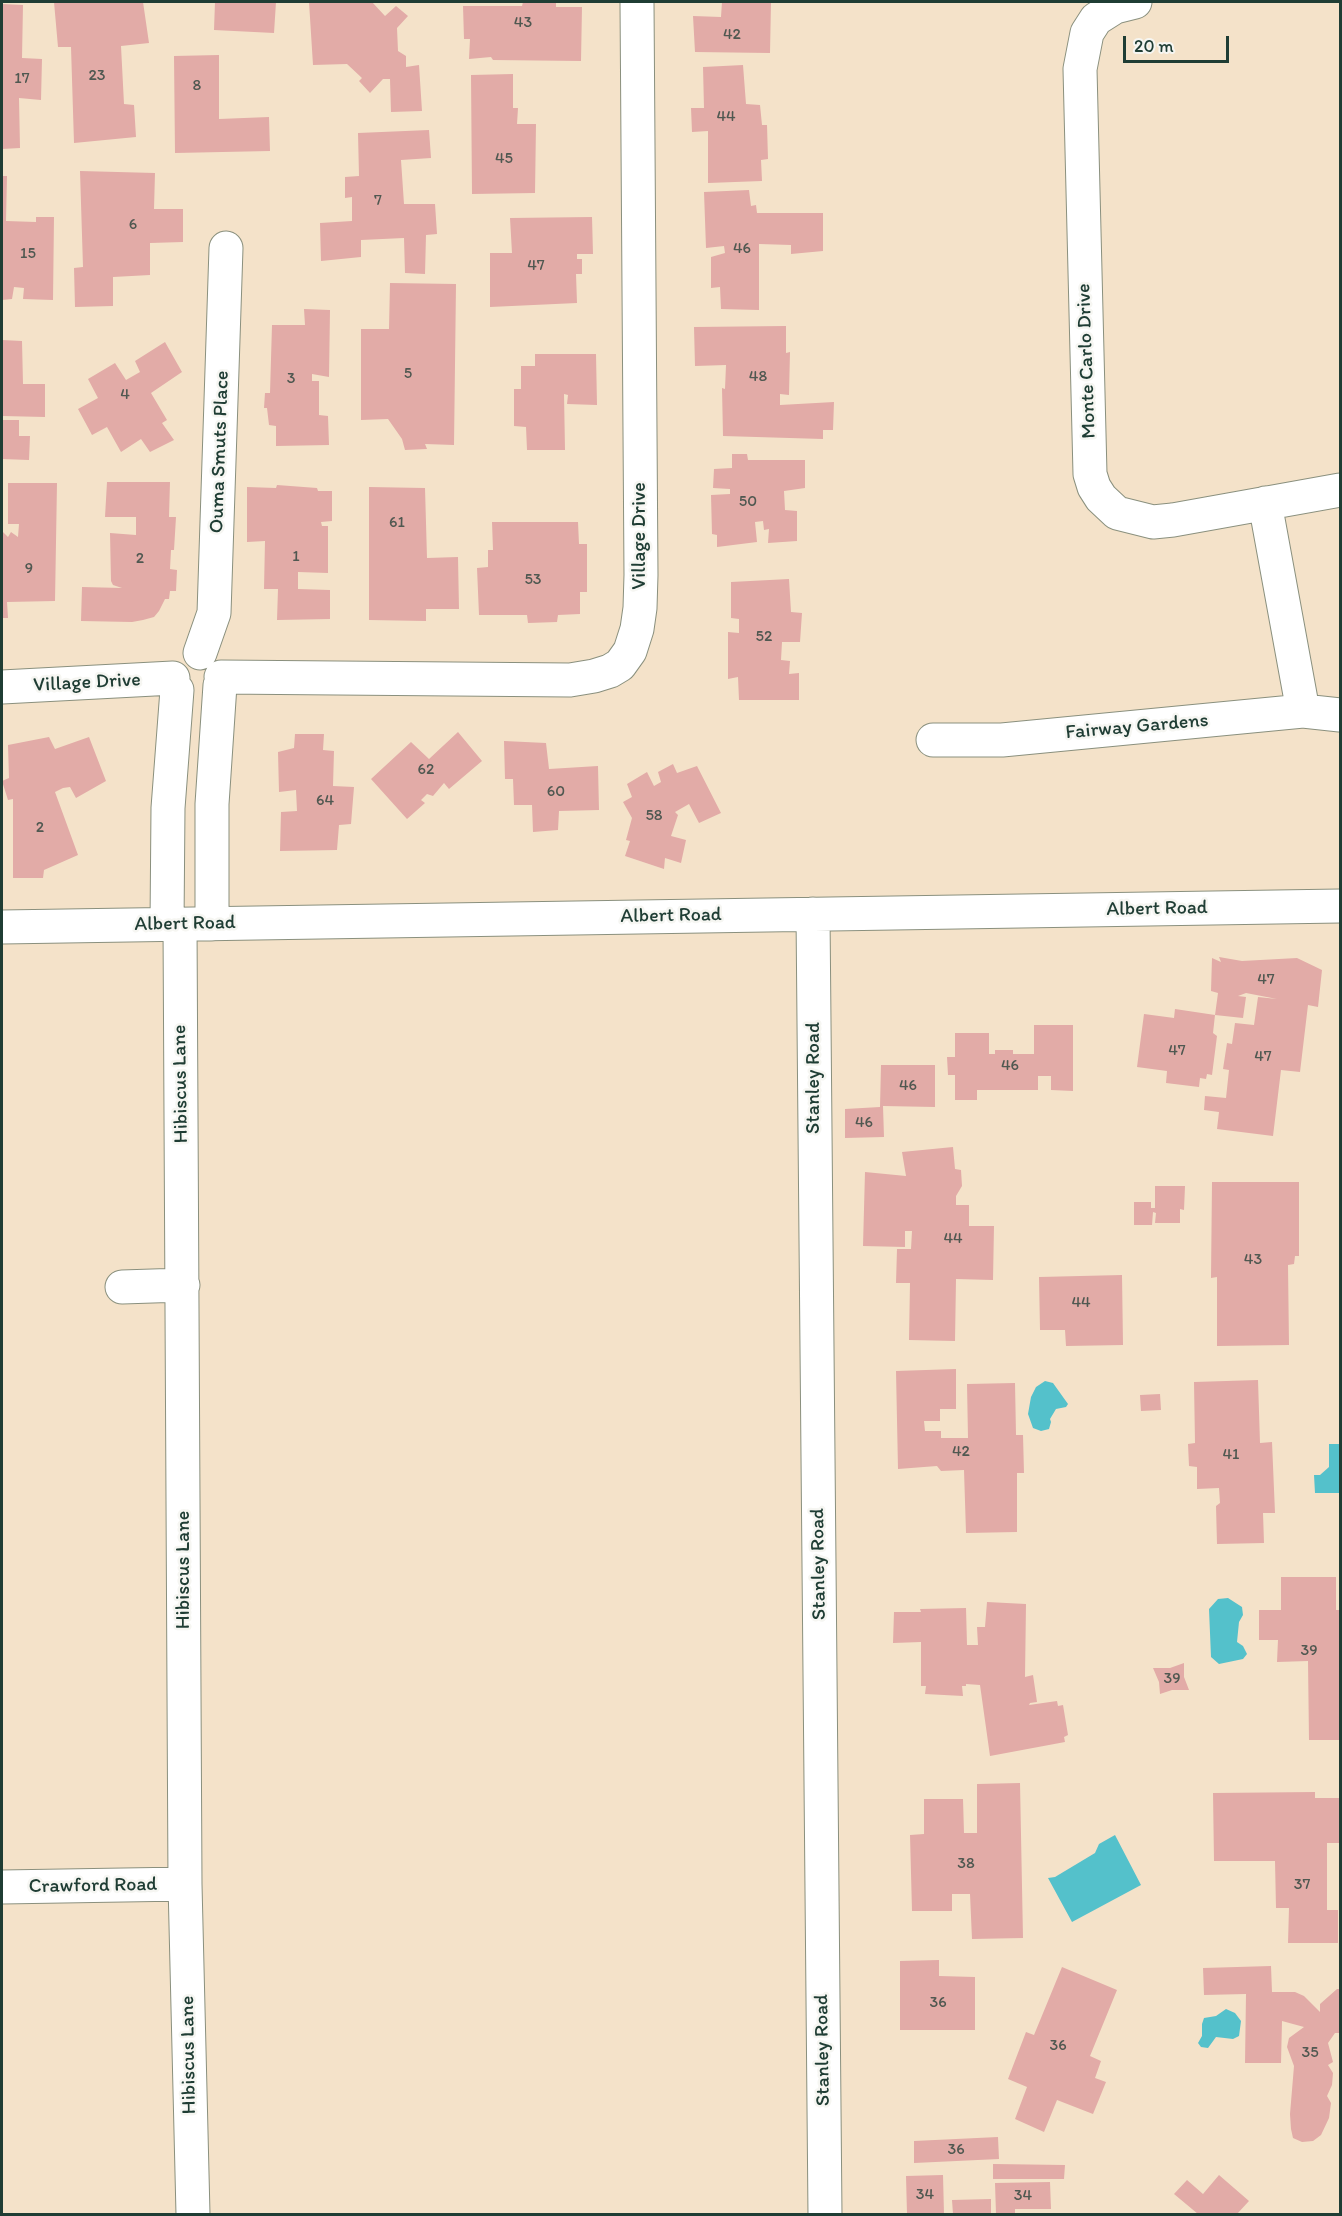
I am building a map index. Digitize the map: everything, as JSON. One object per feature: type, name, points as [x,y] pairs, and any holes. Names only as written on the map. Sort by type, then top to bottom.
[{"type":"street","name":"Village Drive","points":[[214,672],[570,680],[610,671],[620,665],[630,651],[637,629],[641,575],[637,2]]},
{"type":"street","name":"Monte Carlo Drive","points":[[1135,2],[1115,7],[1096,19],[1083,45],[1080,69],[1090,474],[1094,487],[1101,498],[1117,513],[1153,522],[1341,490]]},
{"type":"street","name":"Ouma Smuts Place","points":[[212,924],[214,613],[226,248]]},
{"type":"street","points":[[1265,503],[1303,711]]},
{"type":"street","points":[[189,654],[214,672],[214,694],[205,700],[194,702],[184,698],[175,684],[175,668],[181,659],[189,654]]},
{"type":"street","name":"Village Drive","points":[[2,687],[175,684]]},
{"type":"street","name":"Hibiscus Lane","points":[[175,684],[168,808],[174,924],[183,1285],[185,1884],[193,2214]]},
{"type":"street","name":"Fairway Gardens","points":[[933,740],[1002,740],[1303,711],[1341,715]]},
{"type":"street","name":"Albert Road","points":[[2,927],[1341,906]]},
{"type":"street","name":"Stanley Road","points":[[813,914],[825,2214]]},
{"type":"street","points":[[122,1287],[183,1285]]},
{"type":"street","name":"Crawford Road","points":[[2,1887],[185,1884]]},
{"type":"water","points":[[1045,1381],[1053,1383],[1068,1404],[1066,1407],[1056,1409],[1050,1419],[1049,1429],[1041,1431],[1033,1428],[1028,1414],[1031,1397],[1036,1387]]},
{"type":"water","points":[[1329,1444],[1340,1444],[1340,1493],[1315,1493],[1314,1475],[1320,1475],[1329,1467]]},
{"type":"water","points":[[1228,1598],[1242,1607],[1243,1615],[1239,1622],[1237,1642],[1243,1646],[1247,1654],[1243,1659],[1219,1664],[1211,1657],[1209,1609],[1218,1599]]},
{"type":"water","points":[[1115,1835],[1141,1885],[1072,1922],[1048,1878],[1055,1877],[1095,1853],[1099,1844]]},
{"type":"water","points":[[1226,2009],[1235,2013],[1241,2021],[1239,2036],[1233,2039],[1216,2037],[1208,2048],[1201,2047],[1198,2043],[1202,2036],[1204,2018],[1216,2016]]},
{"type":"building","points":[[54,2],[143,2],[149,43],[121,46],[124,104],[134,105],[136,137],[74,143],[71,47],[58,47]]},
{"type":"building","points":[[215,2],[276,2],[274,33],[214,30]]},
{"type":"building","points":[[309,2],[372,2],[385,16],[396,6],[408,16],[397,28],[398,51],[406,56],[406,67],[419,65],[422,111],[391,112],[390,79],[383,79],[370,93],[359,81],[362,78],[347,64],[313,65]]},
{"type":"building","points":[[523,2],[556,2],[556,7],[582,7],[581,61],[493,60],[491,57],[469,59],[470,39],[464,39],[463,6],[522,6]]},
{"type":"building","points":[[722,2],[771,2],[770,53],[695,52],[693,16],[721,17]]},
{"type":"building","points":[[2,4],[23,5],[22,58],[42,59],[41,100],[19,98],[20,148],[2,149]]},
{"type":"building","points":[[219,55],[219,119],[269,117],[270,151],[175,153],[174,56]]},
{"type":"building","points":[[743,65],[746,104],[760,105],[762,125],[767,125],[768,159],[761,160],[762,181],[708,183],[708,131],[692,132],[691,108],[704,108],[703,67]]},
{"type":"building","points":[[513,74],[513,108],[518,108],[517,124],[536,124],[535,193],[472,194],[471,75]]},
{"type":"building","points":[[429,130],[431,158],[401,160],[404,204],[435,204],[437,234],[426,235],[425,274],[405,273],[404,238],[361,240],[361,257],[321,261],[320,223],[352,221],[352,197],[345,198],[345,177],[359,176],[358,133]]},
{"type":"building","points":[[80,171],[155,173],[154,209],[183,209],[183,242],[150,243],[150,275],[113,277],[113,306],[75,307],[74,268],[83,267]]},
{"type":"building","points":[[2,176],[7,176],[6,221],[36,222],[36,217],[54,217],[53,300],[23,299],[24,288],[14,287],[12,299],[2,300]]},
{"type":"building","points":[[749,190],[751,206],[756,205],[757,213],[823,213],[823,251],[791,254],[791,245],[759,244],[759,310],[721,309],[720,287],[711,288],[711,257],[725,253],[724,246],[706,248],[704,192]]},
{"type":"building","points":[[592,217],[593,254],[577,254],[577,259],[582,259],[582,274],[576,274],[577,303],[490,307],[490,253],[512,253],[510,218]]},
{"type":"building","points":[[390,283],[456,284],[454,445],[425,444],[427,449],[405,450],[402,439],[388,419],[361,420],[361,329],[389,329]]},
{"type":"building","points":[[304,309],[330,310],[329,377],[312,374],[312,381],[319,381],[319,415],[328,416],[329,445],[276,446],[276,426],[269,425],[267,408],[264,408],[265,393],[270,393],[272,325],[305,325]]},
{"type":"building","points":[[786,326],[786,353],[790,352],[789,395],[780,394],[780,405],[834,402],[833,430],[823,430],[823,439],[723,436],[722,388],[725,389],[726,365],[695,366],[694,327]]},
{"type":"building","points":[[2,340],[22,341],[23,384],[45,384],[45,417],[2,416]]},
{"type":"building","points":[[165,342],[182,372],[151,393],[167,420],[162,423],[174,440],[150,452],[141,439],[121,452],[107,427],[92,435],[78,409],[98,398],[88,379],[115,363],[126,380],[140,372],[135,361]]},
{"type":"building","points":[[535,354],[596,354],[597,405],[567,404],[568,395],[564,394],[565,450],[527,450],[526,427],[514,426],[514,389],[521,389],[521,366],[535,366]]},
{"type":"building","points":[[2,420],[19,420],[19,436],[30,436],[29,460],[2,459]]},
{"type":"building","points":[[732,454],[747,454],[748,460],[805,460],[805,488],[784,491],[785,510],[797,511],[797,541],[768,543],[769,529],[764,530],[763,521],[755,522],[757,542],[717,547],[717,535],[712,534],[711,495],[730,494],[730,489],[713,488],[714,469],[732,468]]},
{"type":"building","points":[[107,482],[170,482],[169,517],[176,517],[170,569],[177,570],[176,591],[170,591],[169,599],[165,599],[154,617],[132,622],[81,621],[82,587],[122,588],[113,585],[111,581],[110,533],[136,535],[136,517],[105,517]]},
{"type":"building","points":[[8,483],[57,483],[55,601],[7,602],[8,618],[2,618],[2,531],[8,537],[11,532],[18,537],[19,524],[8,524]]},
{"type":"building","points":[[277,485],[332,491],[332,521],[321,522],[322,526],[328,526],[328,573],[298,572],[298,589],[330,590],[330,619],[277,620],[278,589],[264,589],[265,541],[247,542],[247,487],[276,488]]},
{"type":"building","points":[[369,487],[425,488],[427,558],[458,557],[459,609],[426,609],[426,621],[369,620]]},
{"type":"building","points":[[492,522],[578,522],[579,544],[587,544],[587,592],[580,592],[580,614],[558,615],[557,622],[528,623],[527,615],[479,615],[477,568],[488,567],[488,550],[493,550]]},
{"type":"building","points":[[789,579],[791,612],[802,613],[800,642],[782,642],[781,660],[790,661],[789,674],[799,673],[799,700],[739,700],[738,677],[728,679],[728,632],[739,633],[739,619],[731,618],[731,582]]},
{"type":"building","points":[[458,732],[482,761],[449,789],[444,783],[433,796],[427,794],[421,800],[425,803],[407,819],[371,779],[411,742],[429,759]]},
{"type":"building","points":[[295,734],[324,734],[323,750],[334,751],[333,786],[354,787],[351,824],[339,825],[337,850],[280,851],[281,812],[297,811],[296,790],[279,792],[278,752],[294,748]]},
{"type":"building","points":[[49,737],[55,749],[89,737],[106,781],[76,798],[70,787],[55,792],[78,855],[44,870],[43,878],[13,878],[13,799],[8,800],[2,781],[9,778],[8,745]]},
{"type":"building","points":[[504,741],[546,743],[549,769],[598,766],[599,810],[559,811],[558,830],[533,832],[532,805],[514,805],[513,779],[505,779]]},
{"type":"building","points":[[673,764],[677,773],[697,766],[721,813],[699,823],[689,804],[675,812],[678,815],[671,836],[686,840],[681,863],[665,858],[664,869],[625,856],[630,841],[626,840],[632,818],[623,802],[632,797],[627,784],[647,772],[654,786],[661,782],[658,772]]},
{"type":"building","points":[[1219,957],[1242,961],[1297,958],[1322,970],[1318,1007],[1308,1005],[1300,1072],[1281,1070],[1273,1136],[1217,1129],[1219,1112],[1204,1110],[1205,1096],[1226,1098],[1229,1070],[1223,1069],[1227,1043],[1232,1044],[1235,1023],[1254,1025],[1258,997],[1277,999],[1246,993],[1238,996],[1246,997],[1243,1018],[1215,1015],[1218,993],[1211,991],[1212,958],[1221,962]]},
{"type":"building","points":[[1175,1009],[1215,1015],[1213,1033],[1217,1036],[1212,1075],[1207,1074],[1206,1079],[1200,1078],[1199,1087],[1166,1083],[1167,1071],[1137,1067],[1144,1014],[1174,1018]]},
{"type":"building","points":[[1034,1025],[1073,1025],[1073,1091],[1051,1090],[1051,1076],[1038,1076],[1038,1090],[977,1090],[977,1100],[955,1100],[955,1075],[948,1075],[947,1057],[955,1057],[955,1033],[989,1033],[989,1054],[995,1054],[995,1050],[1013,1050],[1013,1054],[1034,1054]]},
{"type":"building","points":[[881,1065],[935,1065],[935,1107],[883,1106],[884,1137],[845,1138],[845,1109],[880,1107]]},
{"type":"building","points":[[953,1147],[955,1169],[961,1170],[962,1186],[956,1196],[956,1205],[969,1205],[969,1226],[994,1226],[993,1280],[956,1279],[955,1341],[909,1340],[910,1283],[896,1283],[897,1249],[911,1249],[912,1231],[905,1231],[905,1247],[863,1246],[865,1172],[906,1176],[902,1152]]},
{"type":"building","points":[[1212,1182],[1299,1182],[1299,1256],[1295,1256],[1294,1264],[1288,1265],[1289,1345],[1217,1346],[1217,1277],[1211,1278]]},
{"type":"building","points":[[1155,1186],[1185,1186],[1184,1210],[1180,1209],[1180,1223],[1155,1223],[1156,1213],[1153,1212],[1152,1225],[1134,1225],[1134,1202],[1151,1202],[1151,1208],[1155,1208]]},
{"type":"building","points":[[1122,1275],[1123,1345],[1066,1346],[1065,1330],[1040,1330],[1039,1277]]},
{"type":"building","points":[[956,1369],[956,1409],[940,1409],[940,1421],[924,1421],[925,1431],[941,1431],[941,1438],[968,1438],[967,1384],[1015,1383],[1016,1435],[1023,1435],[1024,1473],[1017,1473],[1017,1532],[966,1533],[964,1470],[941,1471],[937,1466],[898,1469],[896,1371]]},
{"type":"building","points":[[1258,1380],[1260,1443],[1272,1442],[1275,1513],[1263,1513],[1264,1543],[1217,1544],[1216,1506],[1220,1503],[1219,1488],[1197,1489],[1197,1467],[1189,1466],[1188,1444],[1195,1443],[1194,1382]]},
{"type":"building","points":[[1160,1394],[1161,1410],[1141,1411],[1140,1395]]},
{"type":"building","points":[[1281,1577],[1336,1577],[1336,1610],[1340,1610],[1340,1740],[1309,1740],[1308,1661],[1277,1662],[1278,1640],[1259,1640],[1259,1610],[1281,1610]]},
{"type":"building","points":[[987,1602],[1026,1604],[1025,1677],[1033,1675],[1037,1702],[1029,1705],[1057,1701],[1058,1706],[1063,1705],[1068,1735],[1064,1737],[1065,1742],[990,1756],[980,1685],[962,1686],[963,1696],[925,1694],[926,1686],[921,1686],[921,1642],[893,1643],[894,1612],[966,1608],[967,1645],[978,1645],[977,1627],[985,1627]]},
{"type":"building","points":[[1184,1663],[1184,1677],[1189,1690],[1172,1690],[1160,1694],[1159,1682],[1153,1668],[1170,1668]]},
{"type":"building","points":[[1020,1783],[1023,1938],[972,1939],[970,1894],[952,1894],[952,1911],[912,1911],[910,1835],[924,1834],[924,1799],[963,1799],[964,1833],[977,1833],[977,1784]]},
{"type":"building","points":[[1315,1792],[1315,1798],[1340,1798],[1340,1843],[1327,1843],[1327,1910],[1338,1910],[1338,1943],[1288,1943],[1289,1908],[1276,1908],[1275,1861],[1214,1861],[1213,1793]]},
{"type":"building","points":[[939,1960],[939,1976],[975,1977],[975,2030],[900,2030],[900,1961]]},
{"type":"building","points":[[1271,1966],[1272,1992],[1295,1992],[1304,1996],[1320,2012],[1320,2004],[1340,1989],[1340,2033],[1335,2033],[1328,2043],[1333,2062],[1328,2065],[1333,2073],[1332,2085],[1327,2096],[1331,2103],[1329,2118],[1321,2135],[1313,2141],[1302,2142],[1293,2138],[1291,2129],[1294,2066],[1287,2047],[1289,2038],[1304,2027],[1282,2021],[1281,2063],[1245,2063],[1246,1994],[1204,1995],[1203,1968]]},
{"type":"building","points":[[1062,1967],[1117,1990],[1090,2056],[1101,2061],[1095,2078],[1106,2082],[1093,2114],[1057,2100],[1044,2132],[1015,2119],[1027,2087],[1008,2079],[1026,2032],[1034,2035]]},
{"type":"building","points":[[998,2137],[999,2159],[914,2163],[914,2141]]},
{"type":"building","points":[[993,2164],[1065,2165],[1064,2179],[993,2179]]},
{"type":"building","points":[[943,2175],[944,2214],[907,2214],[906,2176]]},
{"type":"building","points":[[1219,2175],[1249,2201],[1237,2214],[1198,2214],[1174,2194],[1187,2180],[1203,2194]]},
{"type":"building","points":[[1050,2182],[1051,2209],[1015,2209],[1015,2214],[996,2214],[995,2183]]},
{"type":"building","points":[[991,2199],[991,2214],[953,2214],[952,2200]]}]
